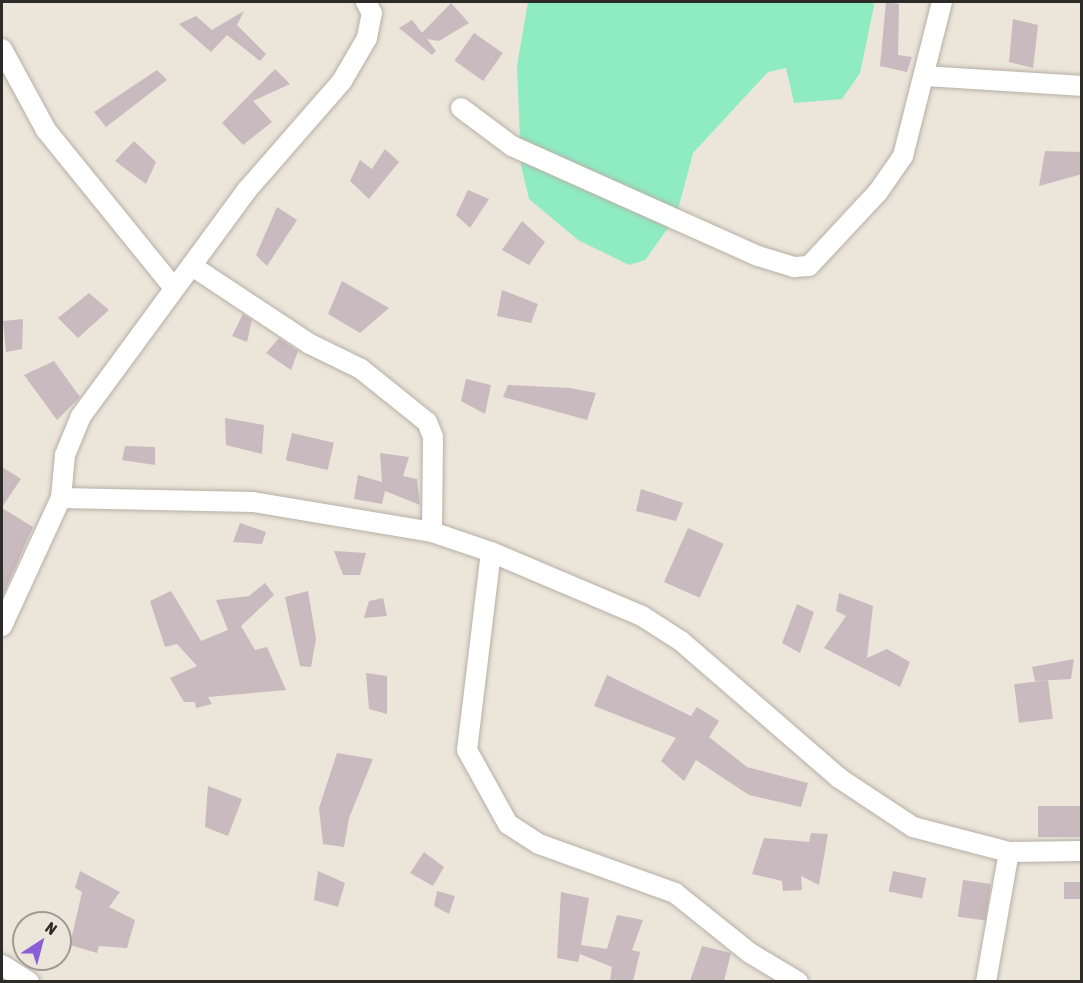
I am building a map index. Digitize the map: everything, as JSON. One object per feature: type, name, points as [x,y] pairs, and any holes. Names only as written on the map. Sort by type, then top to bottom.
[{"type":"street","points":[[2,626],[61,498],[65,455],[81,416],[247,190],[342,81],[367,38],[372,13],[366,2]]},
{"type":"street","points":[[461,108],[512,146],[794,267],[817,262],[903,156],[942,2]]},
{"type":"street","points":[[2,49],[46,130],[174,288]]},
{"type":"street","points":[[924,76],[1082,86]]},
{"type":"street","points":[[192,266],[310,344],[361,369],[427,422],[433,436],[432,532]]},
{"type":"street","points":[[61,498],[253,502],[432,532],[491,552],[642,616],[681,641],[839,778],[913,827],[1008,852],[1082,851]]},
{"type":"street","points":[[491,552],[467,750],[508,824],[539,844],[675,893],[750,953],[798,981]]},
{"type":"street","points":[[986,981],[1008,852]]},
{"type":"street","points":[[2,964],[28,981]]},
{"type":"green space","points":[[528,2],[873,2],[874,6],[860,73],[842,99],[794,103],[786,68],[768,72],[693,153],[676,217],[645,260],[629,265],[578,240],[529,199],[521,165],[517,66]]},
{"type":"building","points":[[886,2],[899,4],[898,55],[912,57],[907,72],[880,66]]},
{"type":"building","points":[[451,3],[469,23],[439,41],[427,39],[436,51],[432,55],[399,28],[412,20],[422,33]]},
{"type":"building","points":[[244,11],[237,25],[266,54],[260,61],[227,35],[211,52],[179,24],[196,16],[212,30]]},
{"type":"building","points":[[1013,19],[1038,25],[1033,68],[1009,62]]},
{"type":"building","points":[[474,33],[503,53],[483,81],[454,61]]},
{"type":"building","points":[[275,69],[290,84],[253,101],[272,122],[243,145],[222,123]]},
{"type":"building","points":[[157,70],[167,80],[106,127],[94,112]]},
{"type":"building","points":[[134,141],[156,162],[146,184],[115,161]]},
{"type":"building","points":[[385,149],[399,162],[369,199],[350,181],[360,160],[372,169]]},
{"type":"building","points":[[1045,151],[1082,152],[1082,174],[1039,186]]},
{"type":"building","points":[[468,190],[489,199],[470,228],[456,215]]},
{"type":"building","points":[[277,207],[297,220],[267,266],[256,255]]},
{"type":"building","points":[[522,221],[545,242],[529,265],[502,250]]},
{"type":"building","points":[[342,281],[389,308],[360,333],[328,314]]},
{"type":"building","points":[[502,290],[538,304],[531,323],[497,316]]},
{"type":"building","points":[[89,293],[109,310],[78,338],[58,318]]},
{"type":"building","points":[[243,314],[252,320],[247,342],[232,336]]},
{"type":"building","points":[[23,319],[22,349],[6,352],[3,321]]},
{"type":"building","points":[[279,338],[298,351],[291,370],[266,353]]},
{"type":"building","points":[[54,361],[80,397],[57,420],[24,375]]},
{"type":"building","points":[[466,379],[491,385],[485,414],[461,401]]},
{"type":"building","points":[[508,385],[570,388],[596,393],[587,420],[503,397]]},
{"type":"building","points":[[225,418],[264,425],[262,454],[226,445]]},
{"type":"building","points":[[292,433],[334,443],[328,470],[286,460]]},
{"type":"building","points":[[125,446],[155,447],[155,465],[122,460]]},
{"type":"building","points":[[380,453],[409,457],[403,476],[417,479],[420,505],[385,491],[382,504],[354,499],[358,475],[382,482]]},
{"type":"building","points":[[2,467],[21,479],[2,507]]},
{"type":"building","points":[[641,489],[683,503],[676,521],[636,511]]},
{"type":"building","points":[[2,508],[33,527],[3,595],[2,595]]},
{"type":"building","points":[[240,523],[266,532],[262,544],[233,542]]},
{"type":"building","points":[[688,528],[724,544],[700,598],[664,582]]},
{"type":"building","points":[[334,551],[366,553],[360,575],[343,575]]},
{"type":"building","points":[[265,583],[274,595],[241,626],[255,650],[267,647],[286,690],[208,697],[212,704],[196,708],[195,702],[184,702],[170,678],[197,666],[177,644],[165,647],[150,601],[171,591],[201,641],[228,630],[216,600],[249,596]]},
{"type":"building","points":[[308,591],[316,639],[311,667],[300,666],[285,597]]},
{"type":"building","points":[[839,593],[873,606],[867,658],[887,649],[910,662],[900,687],[824,648],[846,616],[836,611]]},
{"type":"building","points":[[383,598],[387,616],[364,618],[369,601]]},
{"type":"building","points":[[797,604],[814,612],[800,653],[782,643]]},
{"type":"building","points":[[1074,659],[1071,679],[1035,681],[1032,667]]},
{"type":"building","points":[[366,673],[387,676],[387,714],[369,709]]},
{"type":"building","points":[[607,675],[691,716],[697,707],[719,721],[709,737],[747,767],[808,783],[801,807],[749,795],[696,760],[684,781],[661,761],[676,738],[594,706]]},
{"type":"building","points":[[1048,680],[1053,719],[1019,723],[1014,684]]},
{"type":"building","points":[[337,753],[373,759],[349,818],[344,847],[323,844],[319,808]]},
{"type":"building","points":[[208,786],[242,799],[228,836],[205,827]]},
{"type":"building","points":[[1038,806],[1082,806],[1082,837],[1038,837]]},
{"type":"building","points":[[811,833],[828,834],[819,885],[801,876],[802,890],[783,891],[782,881],[752,874],[764,838],[809,842]]},
{"type":"building","points":[[424,852],[444,867],[433,886],[410,873]]},
{"type":"building","points":[[80,871],[120,892],[109,907],[135,920],[127,948],[99,946],[97,953],[72,946],[82,892],[75,888]]},
{"type":"building","points":[[318,871],[345,883],[338,907],[314,900]]},
{"type":"building","points":[[893,871],[926,878],[922,899],[889,892]]},
{"type":"building","points":[[963,880],[991,884],[986,921],[958,917]]},
{"type":"building","points":[[1064,882],[1082,882],[1082,899],[1064,899]]},
{"type":"building","points":[[437,891],[455,896],[449,914],[434,906]]},
{"type":"building","points":[[561,892],[589,898],[581,945],[607,949],[617,915],[643,920],[632,950],[640,952],[633,981],[610,981],[612,967],[580,954],[578,962],[557,958]]},
{"type":"building","points":[[702,946],[731,953],[724,981],[690,981]]}]
